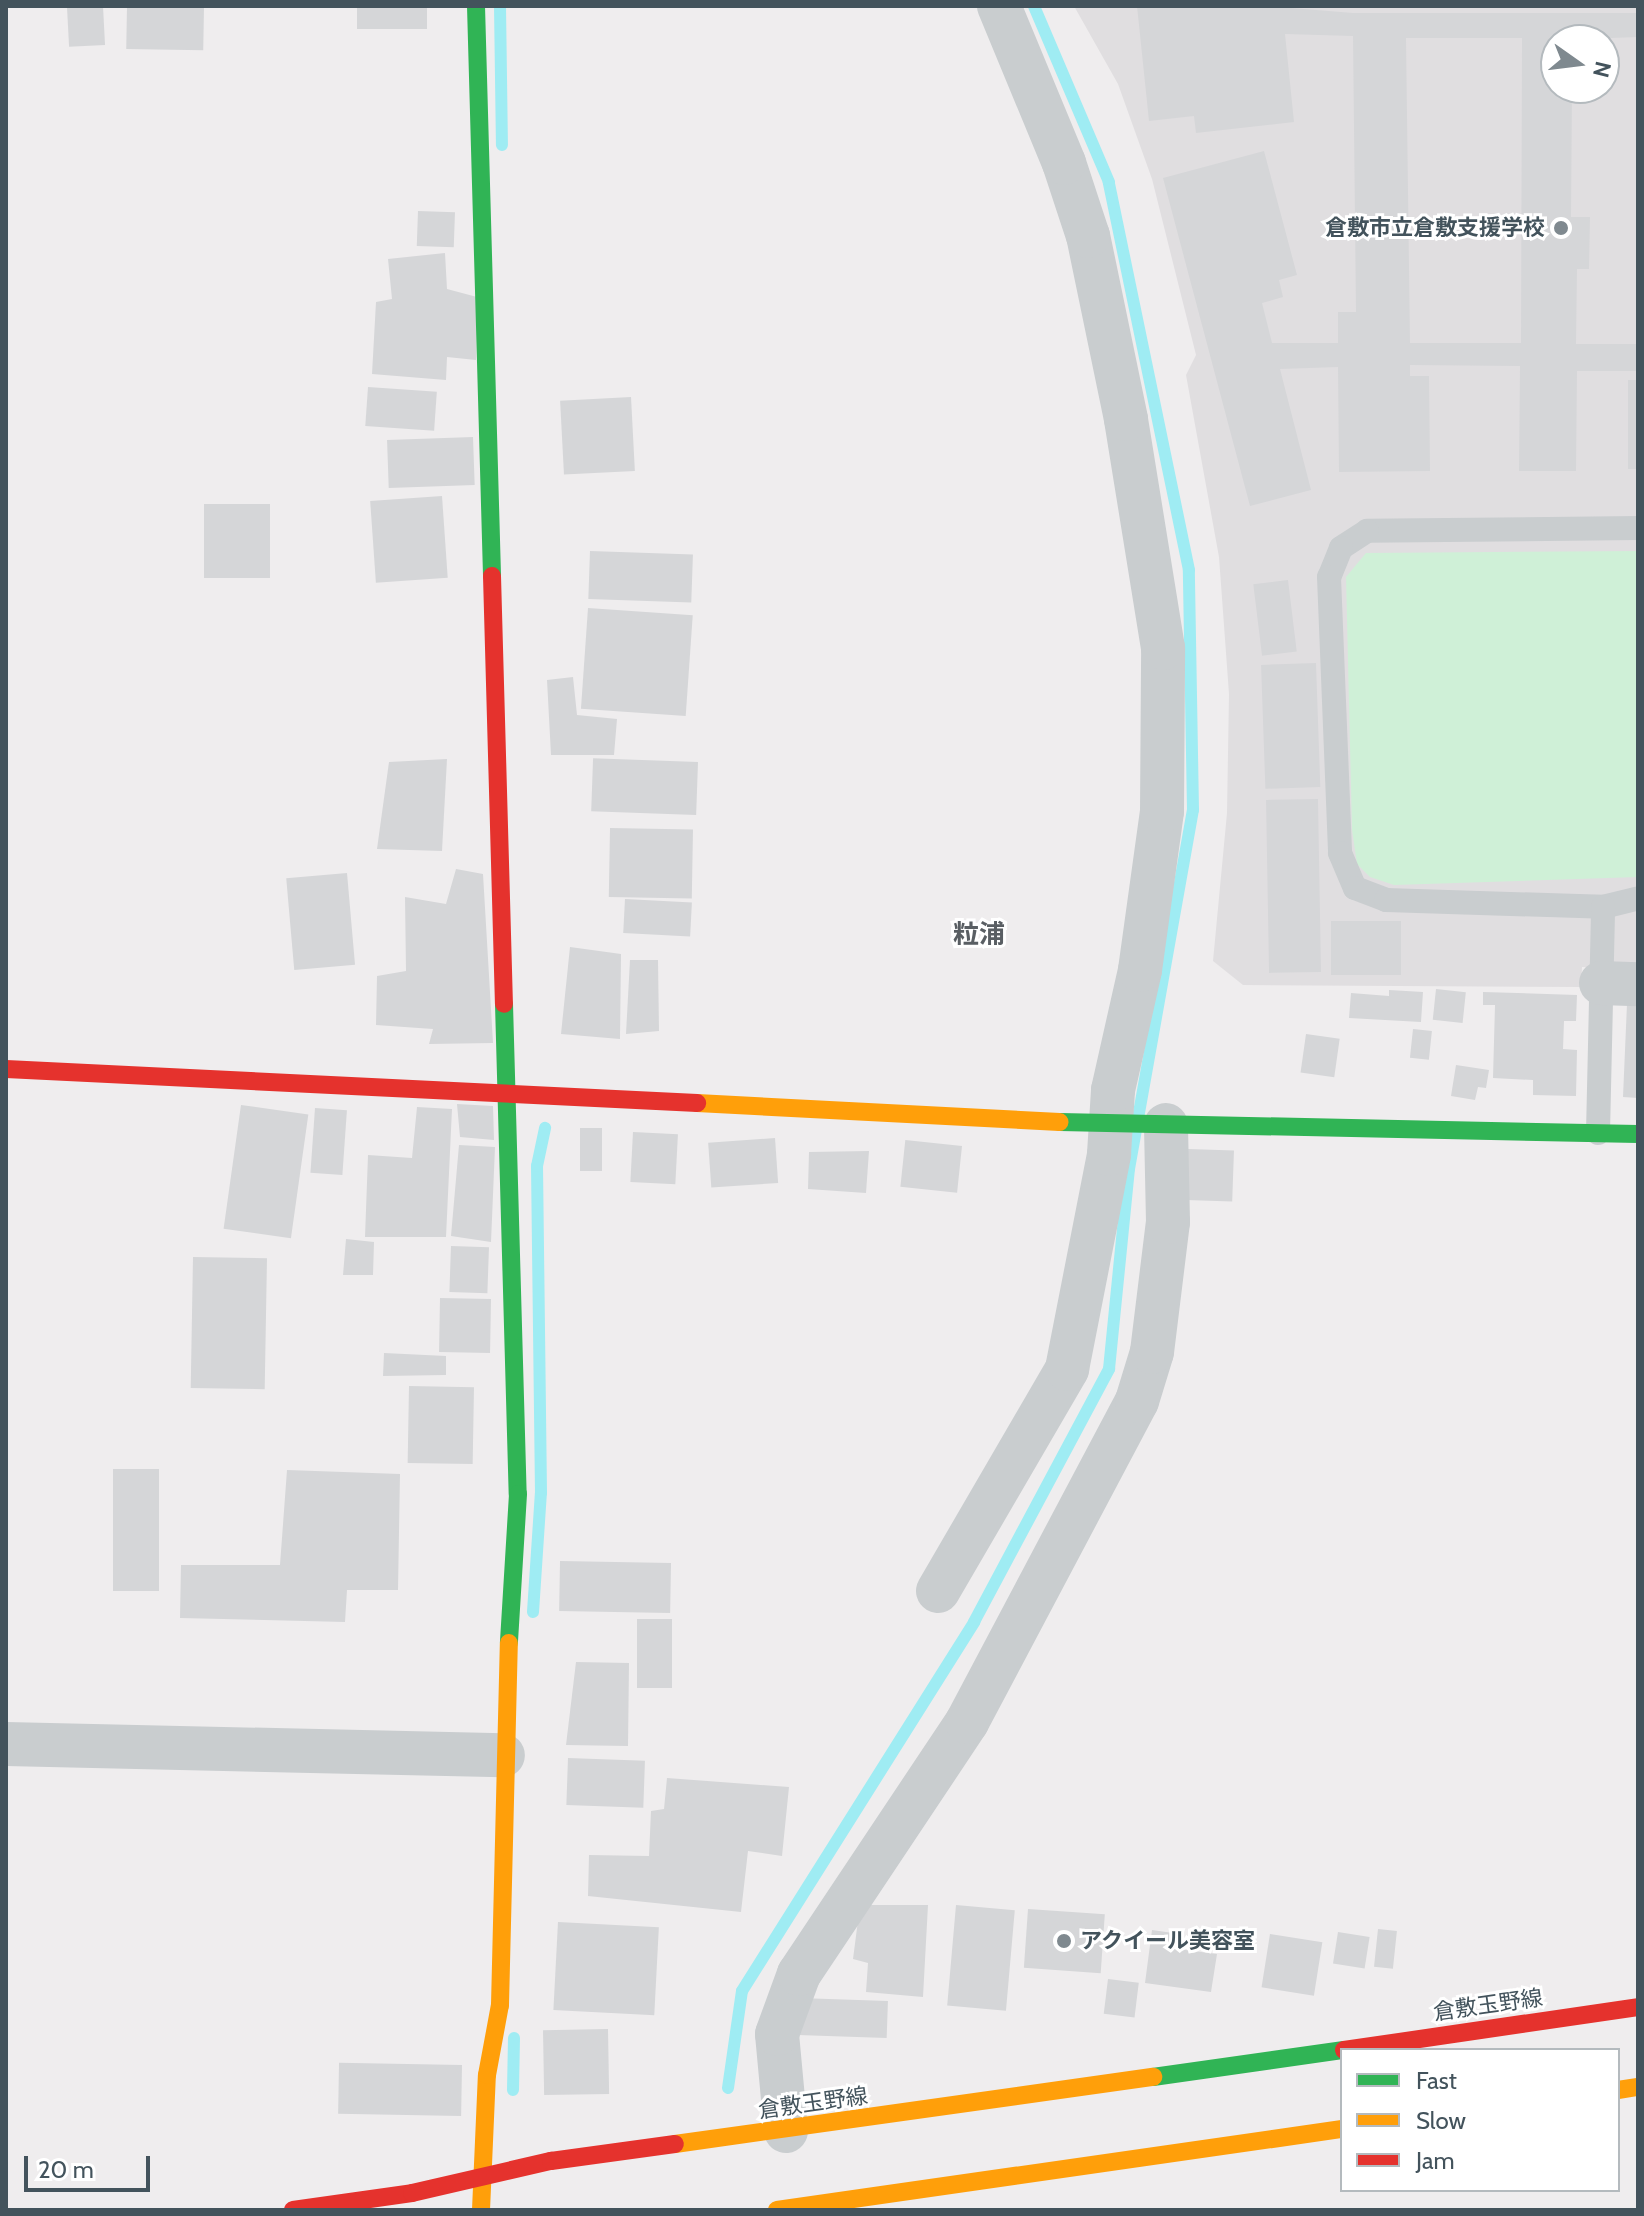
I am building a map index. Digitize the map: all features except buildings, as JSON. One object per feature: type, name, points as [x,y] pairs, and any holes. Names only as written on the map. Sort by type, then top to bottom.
[{"type":"street","points":[[476,6],[518,1494],[503,1755],[500,2005],[487,2075],[481,2210]]},
{"type":"street","points":[[786,2131],[777,2034],[799,1974],[967,1722],[1137,1401],[1152,1352],[1168,1222],[1139,1125],[1140,970],[1162,811],[1163,648],[1126,419],[1088,236],[1064,163],[999,6]]},
{"type":"street","points":[[6,1069],[505,1090],[1139,1125],[1638,1134]]},
{"type":"street","points":[[938,1591],[1067,1369],[1109,1154],[1139,1125]]},
{"type":"street","points":[[6,1744],[503,1755]]},
{"type":"street","name":"倉敷玉野線","points":[[1357,2048],[1638,2007]]},
{"type":"street","name":"倉敷玉野線","points":[[293,2210],[483,2177],[551,2161],[786,2131],[1340,2050]]},
{"type":"street","points":[[777,2210],[1340,2129]]},
{"type":"lane","points":[[1638,528],[1367,531],[1341,548],[1329,577],[1340,853],[1355,888],[1386,900],[1603,907],[1638,898]]},
{"type":"lane","points":[[1598,1133],[1619,984],[1603,907]]},
{"type":"shaded area","points":[[1074,6],[1638,6],[1638,969],[1582,967],[1581,987],[1243,985],[1213,961],[1227,813],[1229,694],[1219,557],[1186,375],[1196,355],[1152,179],[1118,84]]},
{"type":"green space","points":[[1638,551],[1638,877],[1394,885],[1370,877],[1357,864],[1352,830],[1346,577],[1366,553]]},
{"type":"waterway","points":[[500,6],[502,145]]},
{"type":"waterway","points":[[728,2088],[742,1991],[974,1622],[1109,1369],[1129,1169],[1193,810],[1189,570],[1109,182],[1034,6]]},
{"type":"waterway","points":[[533,1612],[541,1493],[537,1166],[545,1128]]},
{"type":"waterway","points":[[513,2090],[514,2038]]},
{"type":"traffic: fast","points":[[476,6],[492,576]]},
{"type":"traffic: fast","points":[[504,1004],[518,1494],[509,1643]]},
{"type":"traffic: fast","points":[[1060,1122],[1638,1134]]},
{"type":"traffic: fast","points":[[1153,2077],[1340,2050]]},
{"type":"traffic: slow","points":[[697,1103],[1060,1122]]},
{"type":"traffic: slow","points":[[481,2210],[487,2075],[500,2005],[509,1643]]},
{"type":"traffic: slow","points":[[675,2144],[1153,2077]]},
{"type":"traffic: slow","points":[[1620,2090],[1638,2087]]},
{"type":"traffic: slow","points":[[777,2210],[1340,2129]]},
{"type":"traffic: jam","points":[[492,576],[504,1004]]},
{"type":"traffic: jam","points":[[6,1069],[697,1103]]},
{"type":"traffic: jam","points":[[1358,2048],[1638,2007]]},
{"type":"traffic: jam","points":[[293,2210],[412,2193],[551,2161],[675,2144]]},
{"type":"place","name":"倉敷市立倉敷支援学校","points":[[1561,228]]},
{"type":"place","name":"アクイール美容室","points":[[1064,1941]]},
{"type":"district","name":"粒浦","points":[[979,935]]}]
